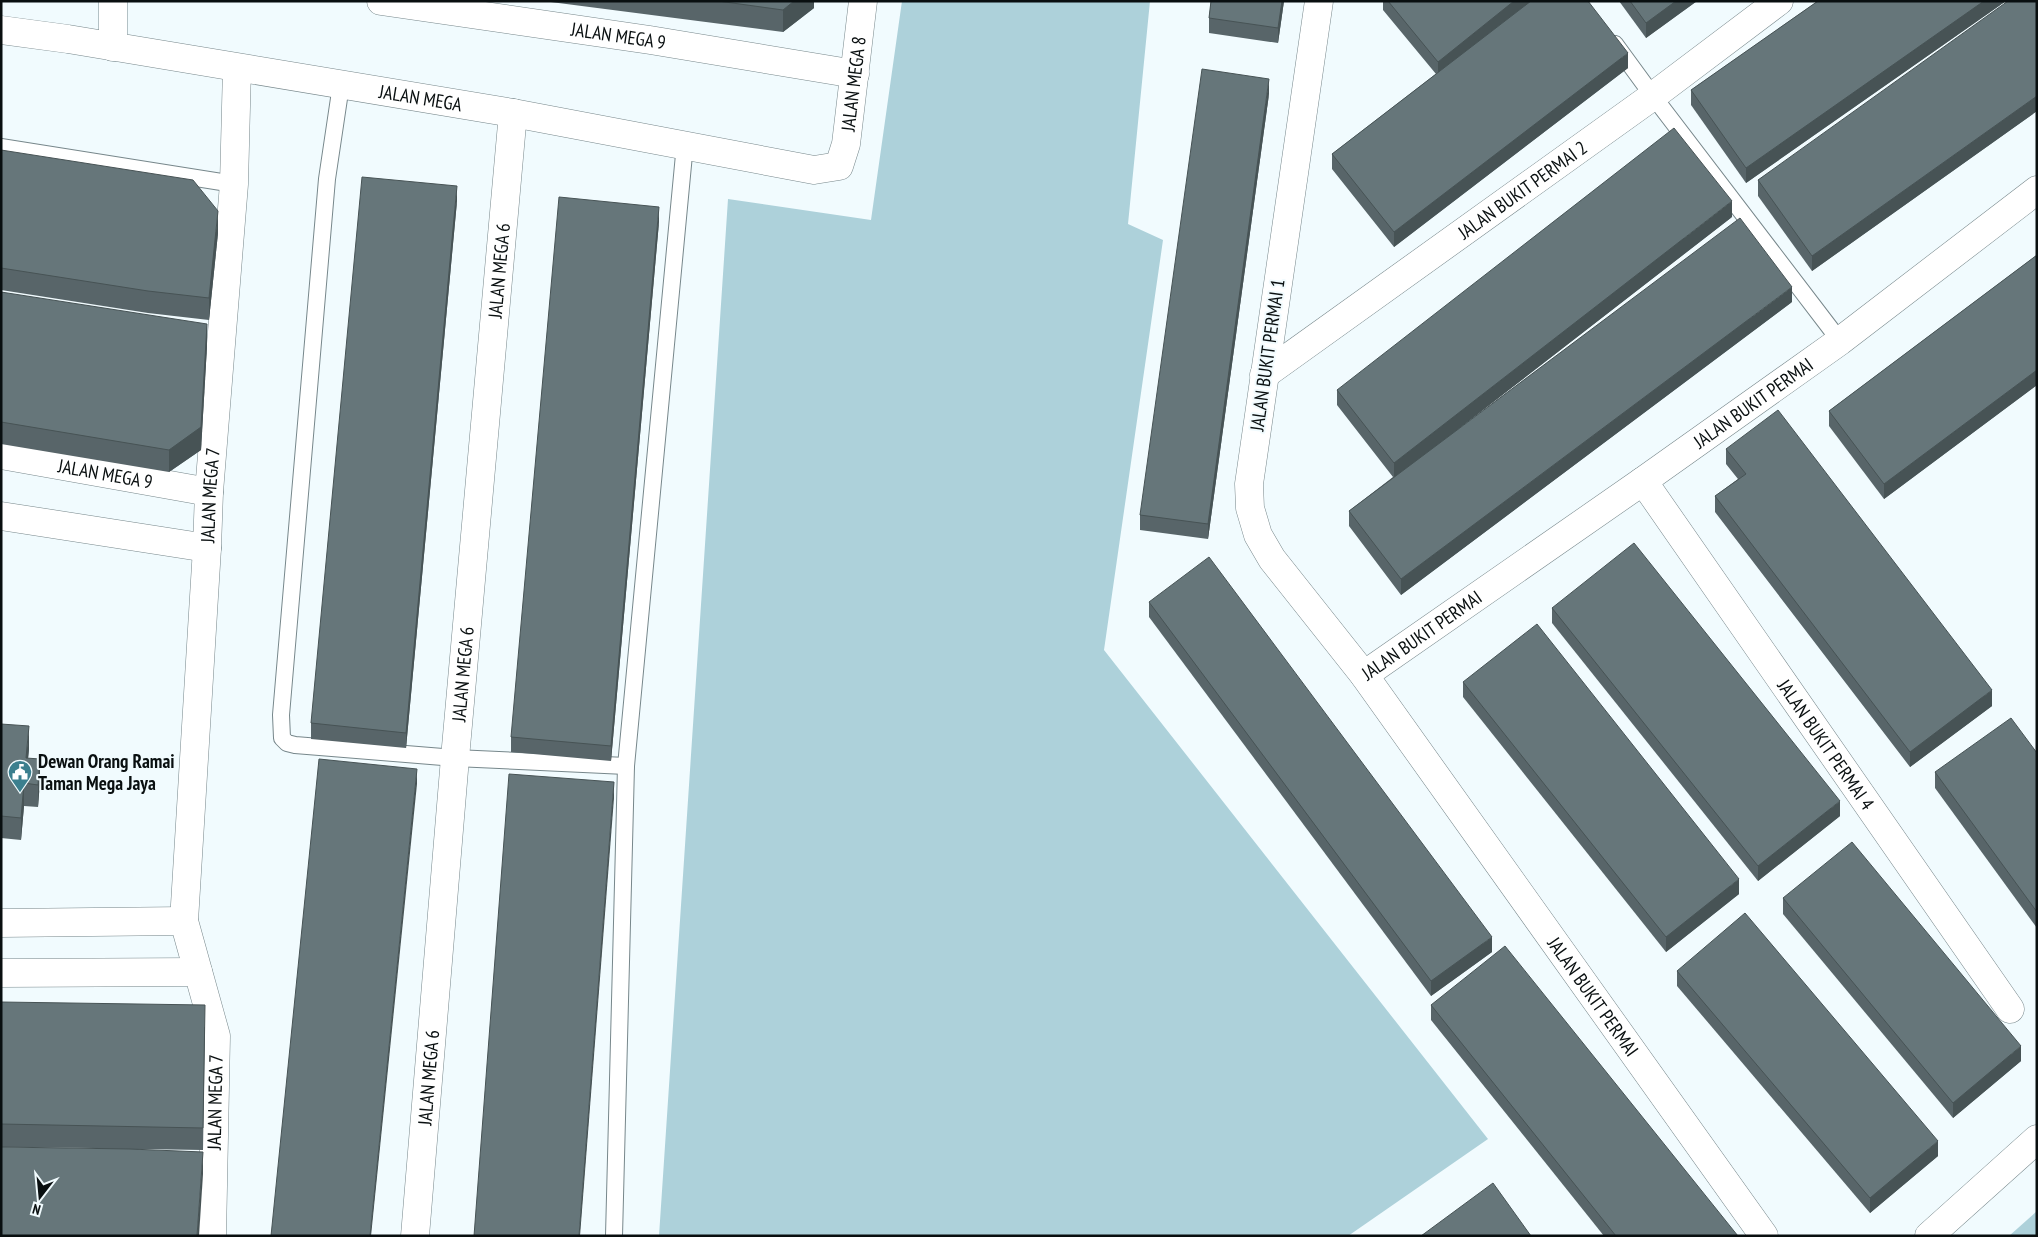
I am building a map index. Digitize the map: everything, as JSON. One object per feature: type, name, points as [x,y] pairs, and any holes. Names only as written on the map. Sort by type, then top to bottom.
[{"type":"street","points":[[113,1],[113,47]]},
{"type":"street","name":"JALAN MEGA 9","points":[[381,1],[650,40],[854,74]]},
{"type":"street","name":"JALAN MEGA 8","points":[[838,166],[846,144],[863,1]]},
{"type":"street","name":"JALAN BUKIT PERMAI 1","points":[[1319,1],[1249,484],[1250,508],[1258,535],[1272,560],[1364,675]]},
{"type":"street","name":"JALAN BUKIT PERMAI 2","points":[[1264,375],[1653,96],[1778,1]]},
{"type":"street","name":"JALAN MEGA","points":[[1,30],[513,113],[685,144],[814,170],[838,166]]},
{"type":"street","name":"JALAN MEGA 7","points":[[212,1236],[216,1036],[184,921],[207,548],[213,330],[234,184],[237,68]]},
{"type":"street","name":"JALAN MEGA 6","points":[[415,1236],[455,758],[513,113]]},
{"type":"street","name":"JALAN BUKIT PERMAI","points":[[1764,1236],[1364,675],[1840,341],[2037,190]]},
{"type":"street","name":"JALAN MEGA 9","points":[[1,455],[209,492]]},
{"type":"street","name":"JALAN BUKIT PERMAI 4","points":[[1643,481],[2010,1009]]},
{"type":"street","points":[[1,516],[207,548]]},
{"type":"street","points":[[1,923],[184,921]]},
{"type":"street","points":[[1,973],[198,972]]},
{"type":"street","points":[[1929,1236],[2037,1139]]},
{"type":"lane","points":[[1608,33],[1653,96],[1840,341]]},
{"type":"lane","points":[[341,85],[327,179],[281,715],[282,738],[287,743],[295,745],[455,758],[626,766]]},
{"type":"lane","points":[[614,1236],[626,766],[685,144]]},
{"type":"lane","points":[[1,147],[234,184]]},
{"type":"shaded area","points":[[902,1],[1150,1],[1128,224],[1163,240],[1104,650],[1488,1139],[1348,1236],[659,1236],[728,199],[871,220]]},
{"type":"shaded area","points":[[2037,1211],[2037,1236],[2009,1236]]},
{"type":"building","points":[[718,1],[794,1],[783,10]]},
{"type":"building","points":[[1211,1],[1282,1],[1278,28],[1209,18]]},
{"type":"building","points":[[1388,1],[1514,1],[1438,62]]},
{"type":"building","points":[[1531,1],[1588,1],[1628,53],[1394,232],[1332,154]]},
{"type":"building","points":[[1630,1],[1676,1],[1646,23]]},
{"type":"building","points":[[1818,1],[1984,1],[1746,168],[1691,90]]},
{"type":"building","points":[[2008,1],[2037,1],[2037,96],[1812,256],[1758,180]]},
{"type":"building","points":[[1202,69],[1269,79],[1208,524],[1140,515]]},
{"type":"building","points":[[1674,128],[1732,201],[1394,463],[1337,390]]},
{"type":"building","points":[[1,150],[193,180],[218,211],[209,298],[148,291],[1,268]]},
{"type":"building","points":[[362,177],[457,186],[406,733],[311,723]]},
{"type":"building","points":[[559,197],[659,207],[611,746],[511,737]]},
{"type":"building","points":[[1740,218],[1792,287],[1401,579],[1349,511]]},
{"type":"building","points":[[2037,255],[2037,370],[1884,484],[1829,411]]},
{"type":"building","points":[[1,292],[207,324],[201,427],[169,450],[1,422]]},
{"type":"building","points":[[1778,410],[1992,690],[1910,752],[1715,496],[1746,474],[1726,449]]},
{"type":"building","points":[[1634,543],[1840,801],[1758,866],[1552,608]]},
{"type":"building","points":[[1209,557],[1492,937],[1431,981],[1149,602]]},
{"type":"building","points":[[1537,624],[1739,879],[1666,937],[1463,682]]},
{"type":"building","points":[[2011,718],[2037,753],[2037,912],[1935,772]]},
{"type":"building","name":"Dewan Orang Ramai Taman Mega Jaya","points":[[1,724],[29,726],[26,758],[40,759],[38,785],[24,783],[21,818],[1,816]]},
{"type":"building","points":[[319,759],[417,769],[370,1236],[271,1236]]},
{"type":"building","points":[[509,774],[614,782],[579,1236],[474,1236]]},
{"type":"building","points":[[1852,842],[2021,1046],[1953,1103],[1783,898]]},
{"type":"building","points":[[1745,913],[1938,1141],[1870,1198],[1677,971]]},
{"type":"building","points":[[1505,946],[1738,1236],[1616,1236],[1431,1005]]},
{"type":"building","points":[[1,1002],[205,1005],[203,1128],[1,1124]]},
{"type":"building","points":[[1,1147],[203,1152],[197,1236],[1,1236]]},
{"type":"building","points":[[1493,1183],[1531,1236],[1421,1236]]},
{"type":"place","name":"Dewan Orang Ramai Taman Mega Jaya","points":[[20,793]]}]
